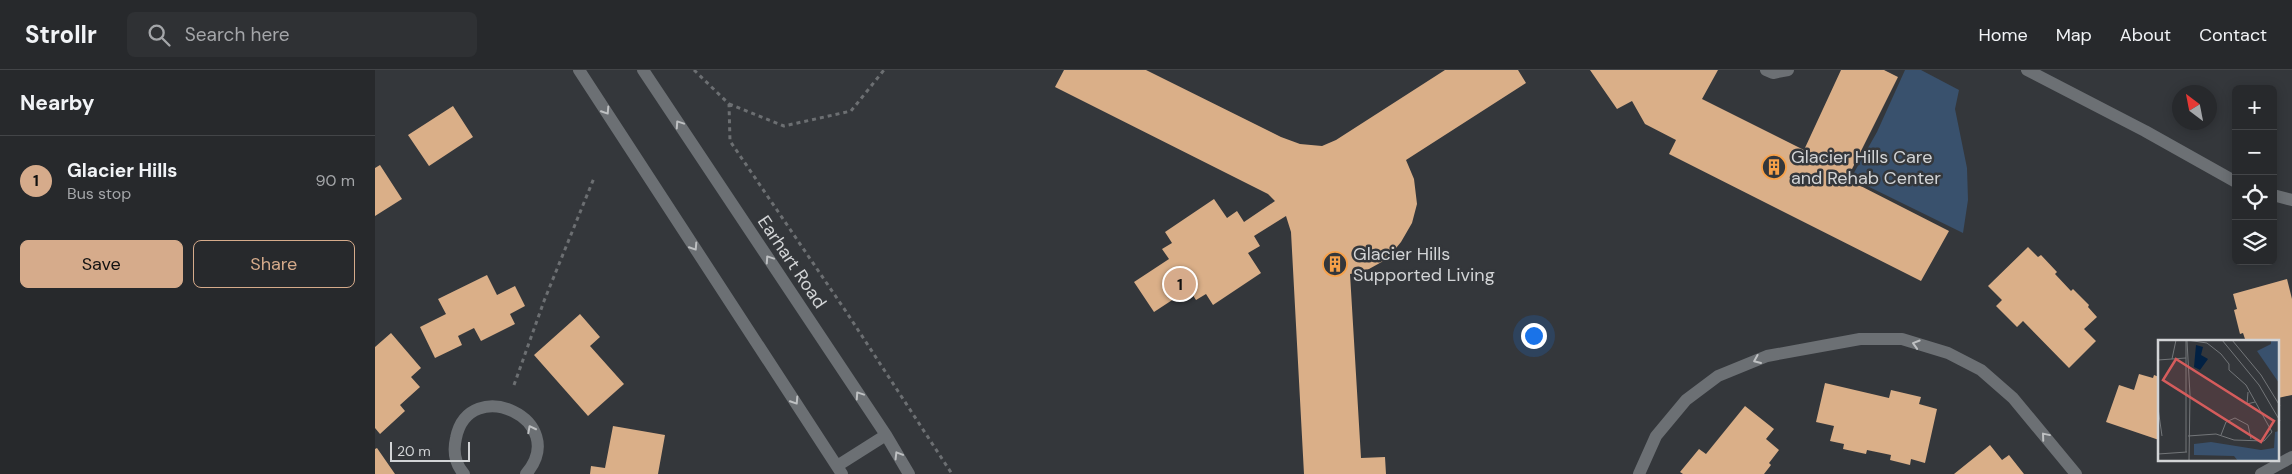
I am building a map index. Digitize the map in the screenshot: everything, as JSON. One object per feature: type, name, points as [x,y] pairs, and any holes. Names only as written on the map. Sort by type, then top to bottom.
[{"type":"street","points":[[579,70],[839,470],[886,435]]},
{"type":"street","name":"Earhart Road","points":[[643,70],[886,435],[909,474]]},
{"type":"street","points":[[1766,70],[1773,73],[1788,70]]},
{"type":"street","points":[[2027,70],[2145,131],[2232,180]]},
{"type":"street","points":[[2277,196],[2292,200]]},
{"type":"street","points":[[1639,474],[1656,436],[1687,400],[1718,376],[1767,356],[1860,339],[1902,339],[1948,354],[1981,370],[2013,398],[2076,474]]},
{"type":"street","points":[[464,474],[455,459],[454,446],[457,432],[463,421],[474,412],[486,407],[499,406],[518,413],[532,428],[537,441],[536,455],[526,474]]},
{"type":"street","points":[[2261,474],[2292,457]]},
{"type":"path","points":[[694,70],[729,104],[784,126],[851,111],[884,70]]},
{"type":"path","points":[[729,104],[730,141],[952,474]]},
{"type":"path","points":[[514,385],[544,300],[594,178]]},
{"type":"shaded area","points":[[1905,70],[1921,70],[1959,90],[1955,109],[1967,168],[1968,200],[1963,233],[1851,178],[1877,132]]},
{"type":"building","name":"Glacier Hills Supported Living","points":[[1064,70],[1146,70],[1281,137],[1300,144],[1322,146],[1336,140],[1445,70],[1518,70],[1526,83],[1406,160],[1414,179],[1417,204],[1412,223],[1401,242],[1387,259],[1369,269],[1350,274],[1361,458],[1385,457],[1386,474],[1304,474],[1291,232],[1286,216],[1254,236],[1260,246],[1248,253],[1261,273],[1213,305],[1206,294],[1196,300],[1189,289],[1154,312],[1134,282],[1169,259],[1162,249],[1172,243],[1165,232],[1214,199],[1227,218],[1237,211],[1244,222],[1275,201],[1268,194],[1055,87]]},
{"type":"building","name":"Glacier Hills Care and Rehab Center","points":[[1590,70],[1718,70],[1702,99],[1804,150],[1841,70],[1884,70],[1898,77],[1847,179],[1949,231],[1921,281],[1669,154],[1676,140],[1645,124],[1632,101],[1617,109]]},
{"type":"building","points":[[453,106],[473,137],[429,166],[408,135]]},
{"type":"building","points":[[380,165],[402,199],[375,216],[375,168]]},
{"type":"building","points":[[2028,247],[2038,257],[2041,255],[2057,272],[2055,274],[2071,291],[2073,289],[2089,305],[2088,307],[2097,317],[2084,329],[2096,341],[2069,368],[2023,321],[2017,327],[1996,306],[2002,300],[1988,286]]},
{"type":"building","points":[[487,275],[497,295],[515,286],[525,306],[510,314],[515,324],[481,341],[474,328],[458,336],[462,345],[435,358],[420,327],[446,314],[438,299]]},
{"type":"building","points":[[2287,279],[2292,299],[2292,395],[2279,398],[2279,340],[2245,340],[2243,333],[2240,334],[2234,310],[2237,309],[2233,294]]},
{"type":"building","points":[[580,314],[600,337],[590,346],[624,384],[588,416],[534,355]]},
{"type":"building","points":[[391,333],[421,368],[411,377],[420,387],[400,405],[405,411],[380,434],[375,428],[375,347]]},
{"type":"building","points":[[2139,374],[2153,378],[2154,375],[2158,377],[2158,440],[2106,422],[2119,385],[2134,390]]},
{"type":"building","points":[[1825,383],[1889,398],[1891,390],[1921,397],[1919,404],[1937,409],[1925,463],[1911,459],[1910,465],[1890,460],[1891,455],[1867,450],[1866,454],[1843,449],[1844,444],[1830,441],[1834,426],[1816,422]]},
{"type":"building","points":[[1745,406],[1774,429],[1766,439],[1779,450],[1769,463],[1771,465],[1764,474],[1683,474],[1680,472],[1699,449],[1706,454]]},
{"type":"building","points":[[613,426],[665,435],[658,474],[590,474],[591,466],[605,468]]},
{"type":"building","points":[[1990,445],[2002,460],[2009,455],[2024,474],[1954,474]]},
{"type":"building","points":[[377,448],[395,474],[375,474],[375,449]]},
{"type":"place","name":"Glacier Hills Care and Rehab Center","points":[[1774,167]]},
{"type":"place","name":"Glacier Hills Supported Living","points":[[1335,264]]},
{"type":"place","name":"Glacier Hills","points":[[1180,284]]}]
